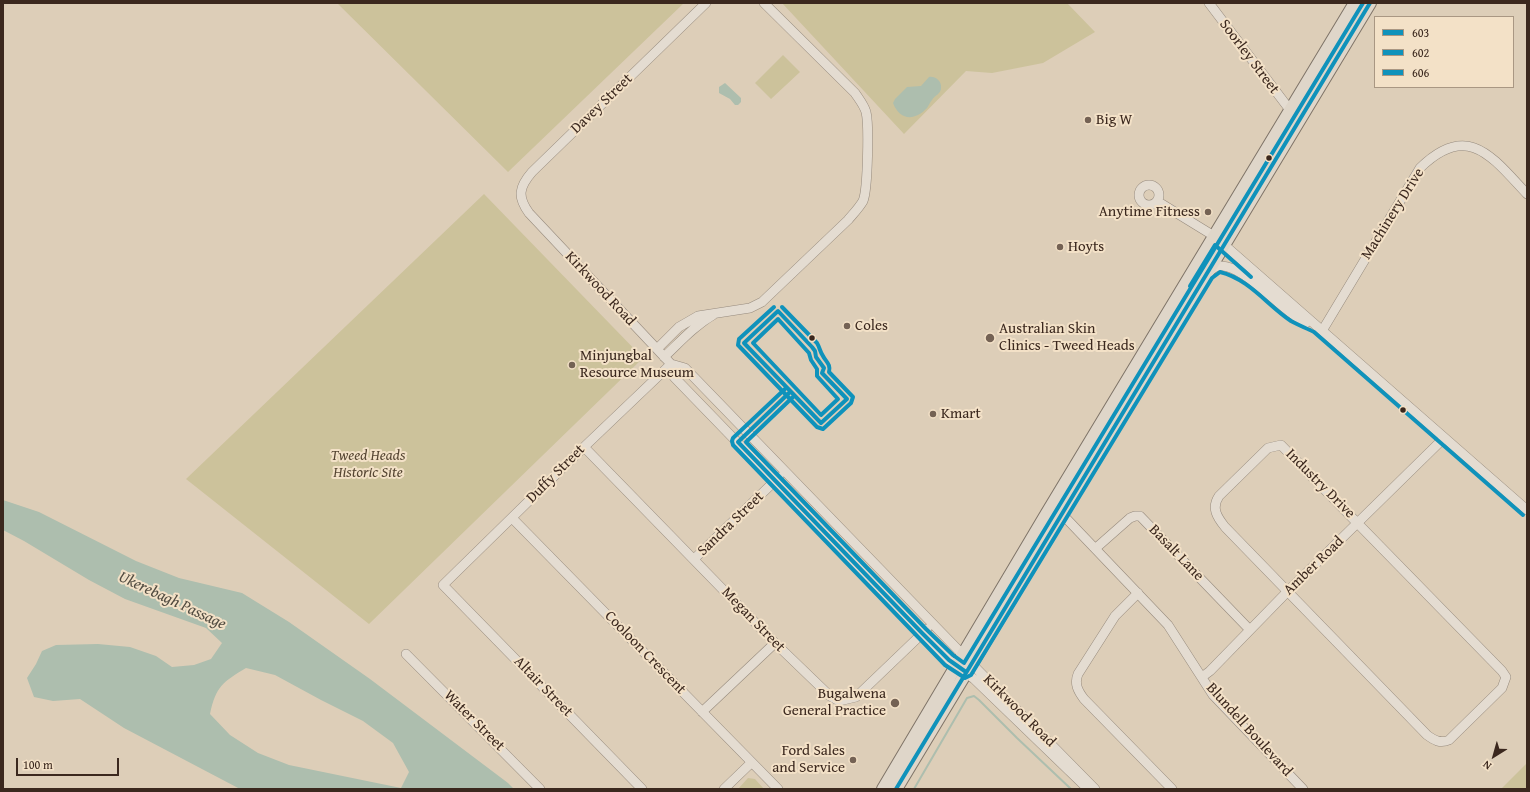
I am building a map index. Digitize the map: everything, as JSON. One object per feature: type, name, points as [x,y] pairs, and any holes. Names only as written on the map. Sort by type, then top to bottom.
[{"type":"main road","points":[[896,789],[1054,502],[1355,3]]},
{"type":"main road","points":[[884,789],[1062,514],[1370,3]]},
{"type":"main road","points":[[1054,502],[1062,514]]},
{"type":"street","name":"Davey Street","points":[[529,213],[520,194],[526,179],[706,3]]},
{"type":"street","points":[[657,349],[688,321],[702,314],[714,314],[750,308],[762,302],[859,208],[863,199],[866,184],[867,123],[866,112],[861,102],[855,93],[764,3]]},
{"type":"street","name":"Soorley Street","points":[[1209,3],[1290,110]]},
{"type":"street","name":"Machinery Drive","points":[[1319,329],[1420,168],[1436,154],[1457,146],[1470,147],[1485,152],[1497,162],[1527,194]]},
{"type":"street","points":[[1157,201],[1214,236],[1527,510]]},
{"type":"street","name":"Kirkwood Road","points":[[529,213],[668,361],[674,377],[922,633],[949,660],[964,664],[1095,789]]},
{"type":"street","points":[[1207,273],[1219,266],[1234,271],[1253,281],[1295,316],[1319,329]]},
{"type":"street","name":"Duffy Street","points":[[443,585],[584,447],[668,361],[685,336],[714,314]]},
{"type":"street","name":"Kirkwood Road","points":[[668,361],[684,368],[932,624],[964,664],[1088,789]]},
{"type":"street","name":"Amber Road","points":[[1202,677],[1210,671],[1288,591],[1444,438]]},
{"type":"street","name":"Industry Drive","points":[[1281,445],[1359,523],[1502,671],[1506,677],[1505,684],[1497,694],[1449,740],[1443,742],[1435,741],[1427,735],[1288,591],[1217,518],[1214,504],[1230,485],[1268,448],[1281,445]]},
{"type":"street","name":"Megan Street","points":[[584,447],[775,643],[830,696],[839,701],[856,697],[932,624]]},
{"type":"street","name":"Sandra Street","points":[[694,560],[785,472]]},
{"type":"street","name":"Blundell Boulevard","points":[[1062,514],[1168,625],[1213,695],[1303,789]]},
{"type":"street","name":"Basalt Lane","points":[[1096,548],[1130,518],[1140,516],[1250,630]]},
{"type":"street","name":"Cooloon Crescent","points":[[512,518],[778,789]]},
{"type":"street","name":"Altair Street","points":[[443,585],[642,789]]},
{"type":"street","points":[[1138,593],[1115,616],[1078,674],[1076,683],[1080,694],[1084,699],[1172,789]]},
{"type":"street","points":[[702,712],[775,643]]},
{"type":"street","name":"Water Street","points":[[406,654],[540,789]]},
{"type":"street","points":[[724,789],[751,763]]},
{"type":"green space","points":[[337,3],[684,3],[508,172]]},
{"type":"green space","points":[[782,3],[1067,3],[1095,32],[1043,63],[992,73],[966,71],[904,134]]},
{"type":"green space","points":[[783,55],[800,72],[771,99],[755,83]]},
{"type":"green space","name":"Tweed Heads Historic Site","points":[[484,194],[643,358],[369,624],[186,479]]},
{"type":"green space","points":[[1527,763],[1527,789],[1501,789]]},
{"type":"green space","points":[[748,778],[755,779],[764,789],[738,789]]},
{"type":"water","points":[[929,77],[934,77],[938,80],[941,85],[940,92],[933,98],[927,108],[918,115],[913,117],[904,116],[896,109],[893,103],[895,99],[907,87],[921,86]]},
{"type":"water","points":[[725,83],[741,98],[741,102],[738,105],[735,105],[730,99],[719,93],[719,87]]},
{"type":"water","name":"Ukerebagh Passage","points":[[3,500],[39,512],[136,561],[179,578],[242,593],[289,622],[370,679],[514,789],[240,789],[124,728],[80,699],[53,701],[34,697],[27,678],[42,651],[56,645],[98,644],[130,647],[156,656],[172,667],[194,665],[211,659],[222,643],[206,628],[125,599],[3,530]],"holes":[[[246,668],[275,675],[363,721],[393,743],[409,772],[401,788],[289,765],[258,753],[230,735],[210,714],[218,691],[226,681]]]},
{"type":"waterway","points":[[914,789],[967,698],[974,696],[1071,789]]},
{"type":"transit line","name":"606","points":[[794,396],[746,442],[926,629],[953,655],[964,663],[1363,3]]},
{"type":"transit line","name":"603","points":[[896,789],[1370,3]]},
{"type":"transit line","name":"602","points":[[1190,286],[1215,245],[1251,277]]},
{"type":"transit line","name":"602","points":[[786,388],[733,438],[733,445],[945,665],[965,678],[971,675],[1212,278],[1220,272],[1240,280],[1282,315],[1314,332],[1523,515]]},
{"type":"transit line","name":"606","points":[[774,307],[739,339],[738,345],[817,427],[823,429],[851,403],[853,397],[829,372],[829,365],[817,343],[782,307]]},
{"type":"transit line","name":"603","points":[[778,311],[812,347],[815,351],[816,357],[824,368],[822,373],[847,399],[821,423],[744,343],[778,311]]},
{"type":"transit line","name":"602","points":[[778,319],[809,353],[811,360],[817,369],[817,376],[838,399],[821,415],[753,343],[778,319]]},
{"type":"transit line","name":"603","points":[[790,392],[738,442],[922,633],[949,660],[966,672]]},
{"type":"place","name":"Big W","points":[[1088,120]]},
{"type":"place","name":"Anytime Fitness","points":[[1208,212]]},
{"type":"place","name":"Hoyts","points":[[1060,247]]},
{"type":"place","name":"Coles","points":[[847,326]]},
{"type":"place","name":"Australian Skin Clinics - Tweed Heads","points":[[990,338]]},
{"type":"place","name":"Minjungbal Resource Museum","points":[[572,365]]},
{"type":"place","name":"Kmart","points":[[933,414]]},
{"type":"place","name":"Bugalwena General Practice","points":[[895,703]]},
{"type":"place","name":"Ford Sales and Service","points":[[853,760]]}]
